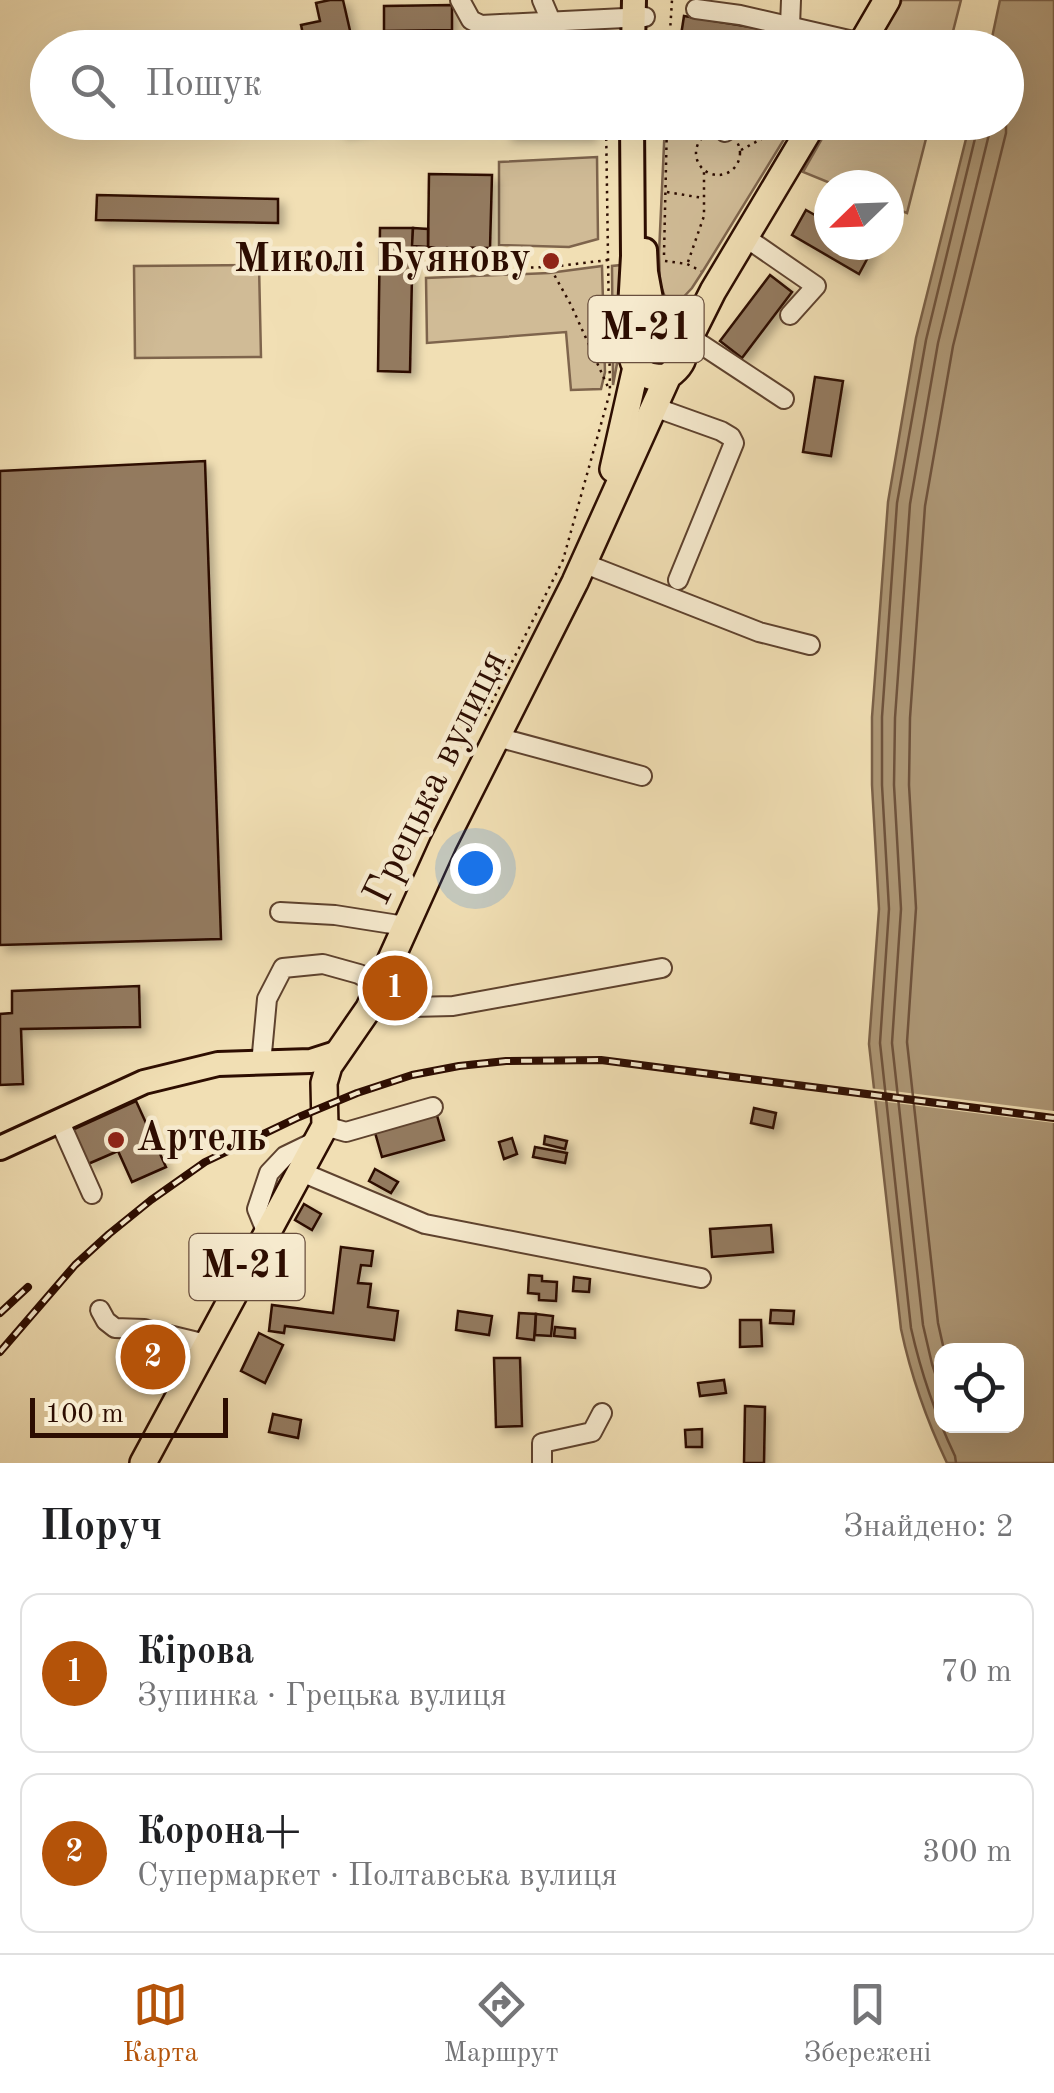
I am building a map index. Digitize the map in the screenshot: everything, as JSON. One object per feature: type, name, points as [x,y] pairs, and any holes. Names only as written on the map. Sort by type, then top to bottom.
[{"type":"highway","points":[[869,30],[888,0]]},
{"type":"highway","name":"М-21","points":[[715,288],[658,326],[638,334],[634,355],[646,377],[657,379],[677,370],[715,288],[803,140]]},
{"type":"highway","name":"М-21","points":[[658,326],[687,343]]},
{"type":"highway","name":"Грецька вулиця","points":[[602,518],[634,355]]},
{"type":"highway","name":"Грецька вулиця","points":[[334,1059],[368,1006],[490,729],[583,564],[668,376]]},
{"type":"highway","name":"М-21","points":[[143,1463],[320,1133],[324,1083],[334,1059]]},
{"type":"main road","points":[[632,140],[630,308],[634,355]]},
{"type":"main road","points":[[643,140],[646,272],[658,326]]},
{"type":"main road","points":[[270,1063],[368,1006]]},
{"type":"main road","points":[[0,1148],[144,1082],[218,1064],[334,1059]]},
{"type":"main road","points":[[270,1063],[325,1092]]},
{"type":"street","points":[[460,0],[471,20],[481,24],[551,22],[640,8]]},
{"type":"street","points":[[542,0],[551,22]]},
{"type":"street","points":[[790,26],[792,0]]},
{"type":"street","points":[[696,8],[740,8],[805,30]]},
{"type":"street","points":[[746,237],[816,286],[790,315]]},
{"type":"street","points":[[687,343],[784,398]]},
{"type":"street","points":[[654,407],[731,436],[734,443],[678,580]]},
{"type":"street","points":[[583,564],[759,632],[810,645]]},
{"type":"street","points":[[490,729],[642,776]]},
{"type":"street","points":[[280,912],[406,926]]},
{"type":"street","points":[[270,1063],[266,999],[283,968],[323,964],[358,974],[368,1006],[453,1006],[662,968]]},
{"type":"street","points":[[266,1232],[257,1209],[268,1173],[285,1156],[320,1133],[346,1132],[433,1107]]},
{"type":"street","points":[[60,1120],[92,1194]]},
{"type":"street","points":[[299,1171],[426,1224],[701,1278]]},
{"type":"street","points":[[100,1310],[115,1328],[144,1329],[206,1344]]},
{"type":"street","points":[[542,1463],[542,1443],[592,1432],[602,1413]]},
{"type":"path","points":[[670,30],[672,0]]},
{"type":"path","points":[[490,729],[563,560],[610,392],[606,140]]},
{"type":"path","points":[[667,140],[664,261],[698,269],[715,288]]},
{"type":"path","points":[[687,264],[704,216],[704,171],[696,155],[701,140]]},
{"type":"path","points":[[704,171],[716,175],[737,164],[740,151],[735,140]]},
{"type":"path","points":[[740,151],[760,140]]},
{"type":"path","points":[[667,192],[704,198]]},
{"type":"path","points":[[426,270],[550,267],[608,260]]},
{"type":"path","points":[[550,267],[610,392]]},
{"type":"shaded area","points":[[902,0],[961,0],[953,30],[884,30]]},
{"type":"shaded area","points":[[664,140],[784,140],[692,288],[677,304],[667,302],[660,284]]},
{"type":"shaded area","points":[[821,140],[926,140],[907,213],[904,170],[814,170],[814,176],[803,172]]},
{"type":"shaded area","points":[[597,157],[598,239],[569,247],[499,245],[499,162]]},
{"type":"shaded area","points":[[259,265],[261,357],[135,358],[134,266]]},
{"type":"shaded area","points":[[622,265],[619,353],[613,385],[612,266]]},
{"type":"shaded area","points":[[602,266],[605,372],[601,389],[571,390],[566,332],[427,343],[426,278],[549,273]]},
{"type":"water","points":[[1000,0],[1054,0],[1054,1463],[947,1463],[939,1447],[914,1380],[901,1329],[869,1044],[879,909],[872,717],[888,502],[916,338],[966,140],[1024,140],[1024,30],[994,30]]},
{"type":"pier","points":[[869,1088],[1054,1111],[1054,1123],[871,1100]]},
{"type":"building","points":[[343,0],[350,30],[302,30],[301,25],[320,21],[316,3]]},
{"type":"building","points":[[452,5],[452,30],[384,30],[384,6]]},
{"type":"building","points":[[684,16],[769,30],[682,30]]},
{"type":"building","points":[[429,174],[492,175],[490,248],[428,247]]},
{"type":"building","points":[[97,195],[278,199],[278,223],[96,220]]},
{"type":"building","points":[[806,210],[814,215],[814,248],[792,235]]},
{"type":"building","points":[[380,228],[413,228],[410,372],[378,371]]},
{"type":"building","points":[[413,228],[428,229],[428,247],[412,246]]},
{"type":"building","points":[[835,260],[867,260],[859,274]]},
{"type":"building","points":[[770,275],[792,292],[742,358],[720,341]]},
{"type":"building","points":[[815,377],[843,381],[831,456],[803,452]]},
{"type":"building","points":[[205,461],[221,939],[0,945],[0,471]]},
{"type":"building","points":[[139,986],[140,1027],[21,1029],[23,1084],[0,1085],[0,1014],[12,1013],[12,991]]},
{"type":"building","name":"Артель","points":[[136,1101],[166,1167],[132,1182],[118,1151],[88,1164],[72,1130]]},
{"type":"building","points":[[754,1108],[776,1113],[773,1128],[751,1123]]},
{"type":"building","points":[[436,1112],[444,1140],[382,1157],[374,1129]]},
{"type":"building","points":[[545,1136],[567,1141],[565,1149],[544,1144]]},
{"type":"building","points":[[512,1138],[517,1154],[504,1159],[499,1142]]},
{"type":"building","points":[[535,1147],[567,1153],[565,1163],[533,1157]]},
{"type":"building","points":[[375,1169],[398,1182],[391,1193],[369,1181]]},
{"type":"building","points":[[304,1204],[321,1214],[312,1230],[295,1220]]},
{"type":"building","points":[[771,1225],[773,1252],[712,1257],[710,1229]]},
{"type":"building","points":[[341,1247],[373,1251],[371,1266],[361,1265],[358,1283],[371,1284],[368,1307],[398,1311],[394,1340],[285,1326],[284,1333],[269,1331],[272,1305],[333,1313]]},
{"type":"building","points":[[529,1275],[557,1282],[556,1301],[539,1300],[539,1294],[528,1293]]},
{"type":"building","points":[[574,1277],[590,1279],[589,1292],[573,1291]]},
{"type":"building","points":[[771,1310],[794,1311],[793,1324],[770,1323]]},
{"type":"building","points":[[458,1311],[492,1316],[489,1335],[456,1330]]},
{"type":"building","points":[[519,1313],[536,1314],[534,1340],[517,1338]]},
{"type":"building","points":[[536,1314],[553,1316],[551,1336],[535,1335]]},
{"type":"building","points":[[740,1320],[761,1320],[762,1346],[740,1347]]},
{"type":"building","points":[[555,1327],[575,1329],[575,1338],[554,1336]]},
{"type":"building","points":[[144,1332],[177,1346],[161,1382],[129,1368]]},
{"type":"building","points":[[259,1333],[283,1345],[265,1383],[241,1371]]},
{"type":"building","points":[[494,1358],[520,1358],[522,1426],[496,1427]]},
{"type":"building","points":[[724,1380],[726,1393],[700,1396],[698,1383]]},
{"type":"building","points":[[745,1406],[765,1407],[764,1463],[744,1463]]},
{"type":"building","points":[[273,1414],[301,1420],[298,1438],[269,1432]]},
{"type":"building","points":[[702,1429],[702,1447],[686,1447],[685,1430]]},
{"type":"railway","points":[[0,1352],[75,1265],[151,1200],[205,1162],[299,1117],[412,1075],[506,1061],[601,1060],[1054,1118]]},
{"type":"railway","points":[[0,1313],[28,1287]]},
{"type":"place","name":"Миколі Буянову","points":[[551,261]]},
{"type":"place","name":"Кірова","points":[[395,988]]},
{"type":"place","name":"Артель","points":[[116,1140]]},
{"type":"place","name":"Корона+","points":[[153,1357]]}]
